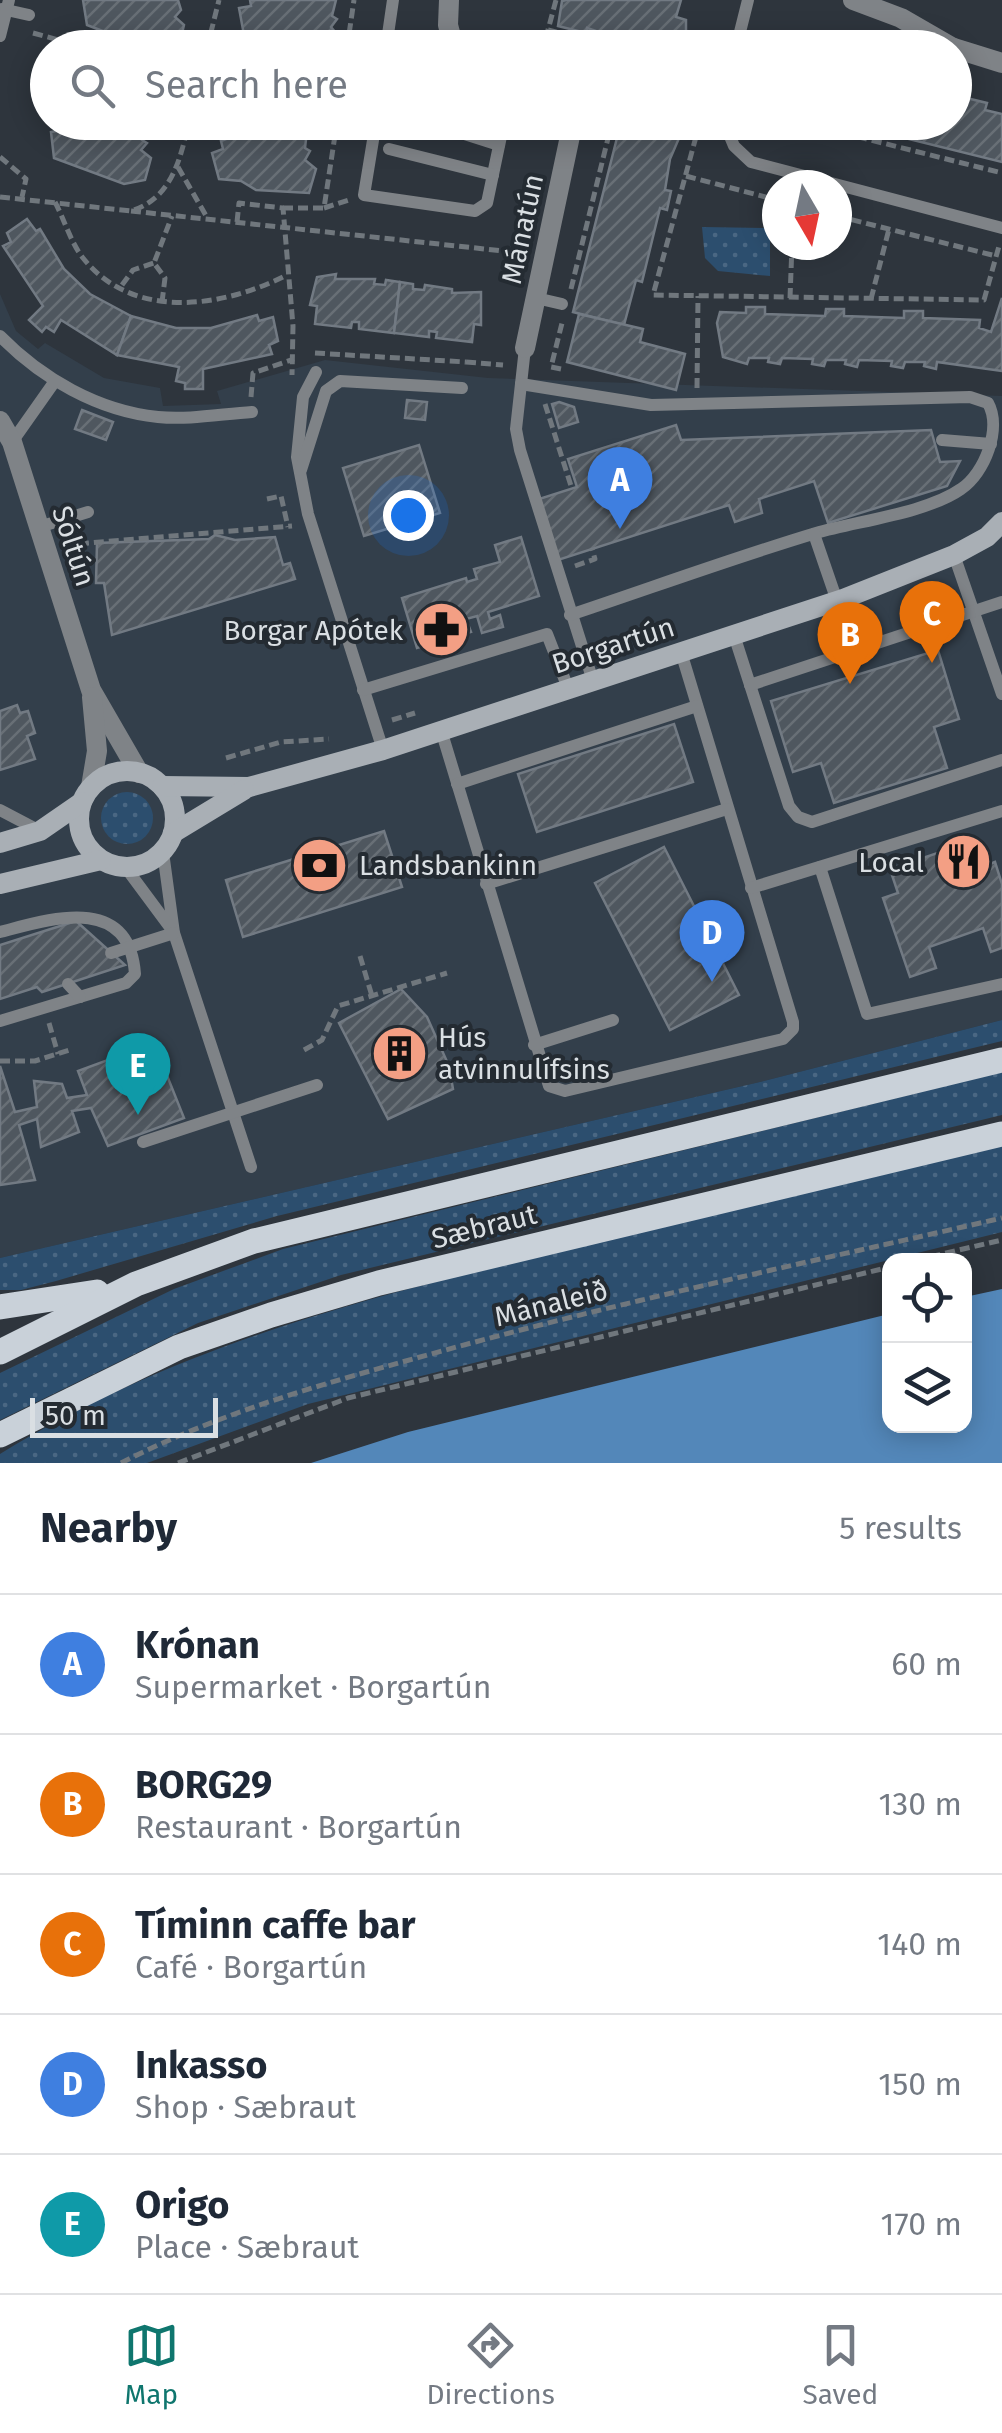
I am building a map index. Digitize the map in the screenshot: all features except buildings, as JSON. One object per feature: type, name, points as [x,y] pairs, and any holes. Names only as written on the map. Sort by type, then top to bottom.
[{"type":"main road","name":"Sæbraut","points":[[0,1352],[136,1284],[254,1241],[356,1213],[1002,1060]]},
{"type":"main road","name":"Sæbraut","points":[[0,1435],[179,1347],[289,1310],[398,1278],[1002,1134]]},
{"type":"main road","points":[[0,1307],[136,1284]]},
{"type":"street","points":[[449,0],[450,30]]},
{"type":"street","points":[[853,0],[923,30]]},
{"type":"street","points":[[972,54],[1002,63]]},
{"type":"street","name":"Mánatún","points":[[525,348],[570,140]]},
{"type":"street","name":"Sóltún","points":[[0,421],[12,442],[92,690],[139,773]]},
{"type":"street","name":"Borgartún","points":[[139,773],[162,786],[248,787],[383,750],[836,601],[954,554],[997,531]]},
{"type":"street","name":"Sóltún","points":[[87,794],[97,750],[92,690]]},
{"type":"street","points":[[0,843],[40,831],[113,774],[139,773]]},
{"type":"street","points":[[162,786],[174,808],[168,843]]},
{"type":"street","name":"Borgartún","points":[[126,868],[152,861],[168,843],[248,787]]},
{"type":"street","points":[[87,794],[81,834],[101,860]]},
{"type":"street","points":[[0,884],[101,860],[126,868]]},
{"type":"lane","points":[[389,30],[393,0]]},
{"type":"lane","points":[[740,30],[748,0]]},
{"type":"lane","points":[[0,36],[5,6],[29,15]]},
{"type":"lane","points":[[373,140],[364,195],[475,211],[487,203],[500,140]]},
{"type":"lane","points":[[481,140],[499,146]]},
{"type":"lane","points":[[732,140],[751,162],[1002,230]]},
{"type":"lane","points":[[390,149],[493,175]]},
{"type":"lane","points":[[536,298],[562,304]]},
{"type":"lane","points":[[0,336],[55,381],[98,401],[157,417],[252,412]]},
{"type":"lane","points":[[525,348],[516,429],[520,450],[593,680]]},
{"type":"lane","points":[[316,372],[306,386],[295,444],[308,514],[383,750]]},
{"type":"lane","points":[[12,442],[55,381]]},
{"type":"lane","points":[[300,472],[326,391],[340,382],[462,388]]},
{"type":"lane","points":[[521,384],[651,405],[970,397],[988,403],[993,410],[991,444],[974,478],[947,497],[814,534],[570,614]]},
{"type":"lane","points":[[942,440],[991,444]]},
{"type":"lane","points":[[39,527],[88,512]]},
{"type":"lane","points":[[814,534],[836,601]]},
{"type":"lane","points":[[954,554],[1002,694]]},
{"type":"lane","points":[[750,685],[1002,602]]},
{"type":"lane","points":[[363,690],[547,634],[568,688]]},
{"type":"lane","points":[[734,635],[789,806],[798,817],[812,822],[1002,760]]},
{"type":"lane","points":[[441,730],[544,1080],[556,1090],[565,1090],[790,1034],[793,1022],[681,652]]},
{"type":"lane","points":[[457,784],[697,706]]},
{"type":"lane","points":[[486,884],[728,809]]},
{"type":"lane","points":[[0,810],[40,831]]},
{"type":"lane","points":[[751,888],[1002,811]]},
{"type":"lane","points":[[168,843],[174,933],[250,1167]]},
{"type":"lane","points":[[820,867],[867,1014],[1002,984]]},
{"type":"lane","points":[[126,868],[174,933]]},
{"type":"lane","points":[[0,932],[21,932],[66,915],[88,916],[104,923],[130,947],[136,974],[132,980],[0,1021]]},
{"type":"lane","points":[[111,953],[174,933]]},
{"type":"lane","points":[[68,984],[80,997]]},
{"type":"lane","points":[[534,1044],[614,1020]]},
{"type":"lane","points":[[143,1142],[318,1085]]},
{"type":"path","points":[[212,30],[219,0]]},
{"type":"path","points":[[350,30],[354,0]]},
{"type":"path","points":[[548,30],[556,0]]},
{"type":"path","points":[[25,31],[30,32]]},
{"type":"path","points":[[131,211],[149,206],[178,166],[184,140]]},
{"type":"path","points":[[324,208],[334,140]]},
{"type":"path","points":[[570,371],[551,367],[608,140]]},
{"type":"path","points":[[695,140],[653,296],[984,300],[1002,230]]},
{"type":"path","points":[[871,140],[1002,173]]},
{"type":"path","points":[[0,157],[26,179],[22,197]]},
{"type":"path","points":[[178,166],[208,219]]},
{"type":"path","points":[[686,176],[762,196]]},
{"type":"path","points":[[237,222],[239,203],[324,208],[364,195]]},
{"type":"path","points":[[1,196],[522,253]]},
{"type":"path","points":[[55,202],[82,258],[121,286],[162,302],[231,299],[287,276]]},
{"type":"path","points":[[283,208],[294,358],[289,388]]},
{"type":"path","points":[[154,263],[172,216]]},
{"type":"path","points":[[852,220],[996,256]]},
{"type":"path","points":[[871,299],[889,229]]},
{"type":"path","points":[[790,298],[791,260]]},
{"type":"path","points":[[121,286],[133,270],[154,263]]},
{"type":"path","points":[[154,263],[164,278],[162,302]]},
{"type":"path","points":[[697,404],[698,296]]},
{"type":"path","points":[[462,388],[466,362],[503,365]]},
{"type":"path","points":[[539,387],[572,488]]},
{"type":"path","points":[[46,548],[292,526],[281,496],[267,499]]},
{"type":"path","points":[[556,572],[595,559],[592,549]]},
{"type":"path","points":[[360,956],[372,996]]},
{"type":"path","points":[[304,1050],[322,1040],[338,1006],[447,972]]},
{"type":"path","points":[[45,1008],[58,1054]]},
{"type":"path","points":[[0,1061],[36,1061],[73,1049]]},
{"type":"path","name":"Mánaleið","points":[[121,1463],[188,1432],[339,1379],[512,1332],[1002,1218]]},
{"type":"path","points":[[946,1253],[1002,1240]]},
{"type":"path","name":"Mánaleið","points":[[178,1463],[348,1398],[882,1269]]},
{"type":"shaded area","points":[[702,227],[762,228],[762,260],[770,260],[770,276],[718,271],[705,258]]},
{"type":"shaded area","points":[[0,294],[16,331],[38,349],[45,343],[104,378],[160,388],[163,406],[221,404],[217,391],[325,360],[488,378],[1002,396],[1002,1020],[760,1082],[0,1258]]},
{"type":"shaded area","points":[[127,792],[145,800],[153,818],[145,836],[127,844],[109,836],[101,818],[109,800]]},
{"type":"shaded area","points":[[1002,1020],[1002,1041],[277,1216],[21,1290],[0,1290],[0,1258],[760,1082]]},
{"type":"shaded area","points":[[1002,1072],[1002,1115],[341,1275],[198,1323],[0,1420],[0,1373],[174,1289],[283,1249]]},
{"type":"shaded area","points":[[1002,1146],[1002,1232],[917,1253],[882,1253],[882,1262],[308,1404],[147,1463],[0,1463],[0,1454],[70,1415],[213,1351],[360,1303]]},
{"type":"shaded area","points":[[1002,1289],[1002,1463],[311,1463],[408,1432],[882,1316],[882,1433],[972,1433],[972,1295]]},
{"type":"place","name":"Krónan","points":[[620,529]]},
{"type":"place","name":"Borgar Apótek","points":[[442,630]]},
{"type":"place","name":"Tíminn caffe bar","points":[[932,663]]},
{"type":"place","name":"BORG29","points":[[850,684]]},
{"type":"place","name":"Local","points":[[963,862]]},
{"type":"place","name":"Landsbankinn","points":[[320,865]]},
{"type":"place","name":"Inkasso","points":[[712,982]]},
{"type":"place","name":"Hús atvinnulífsins","points":[[399,1053]]},
{"type":"place","name":"Origo","points":[[138,1115]]}]
